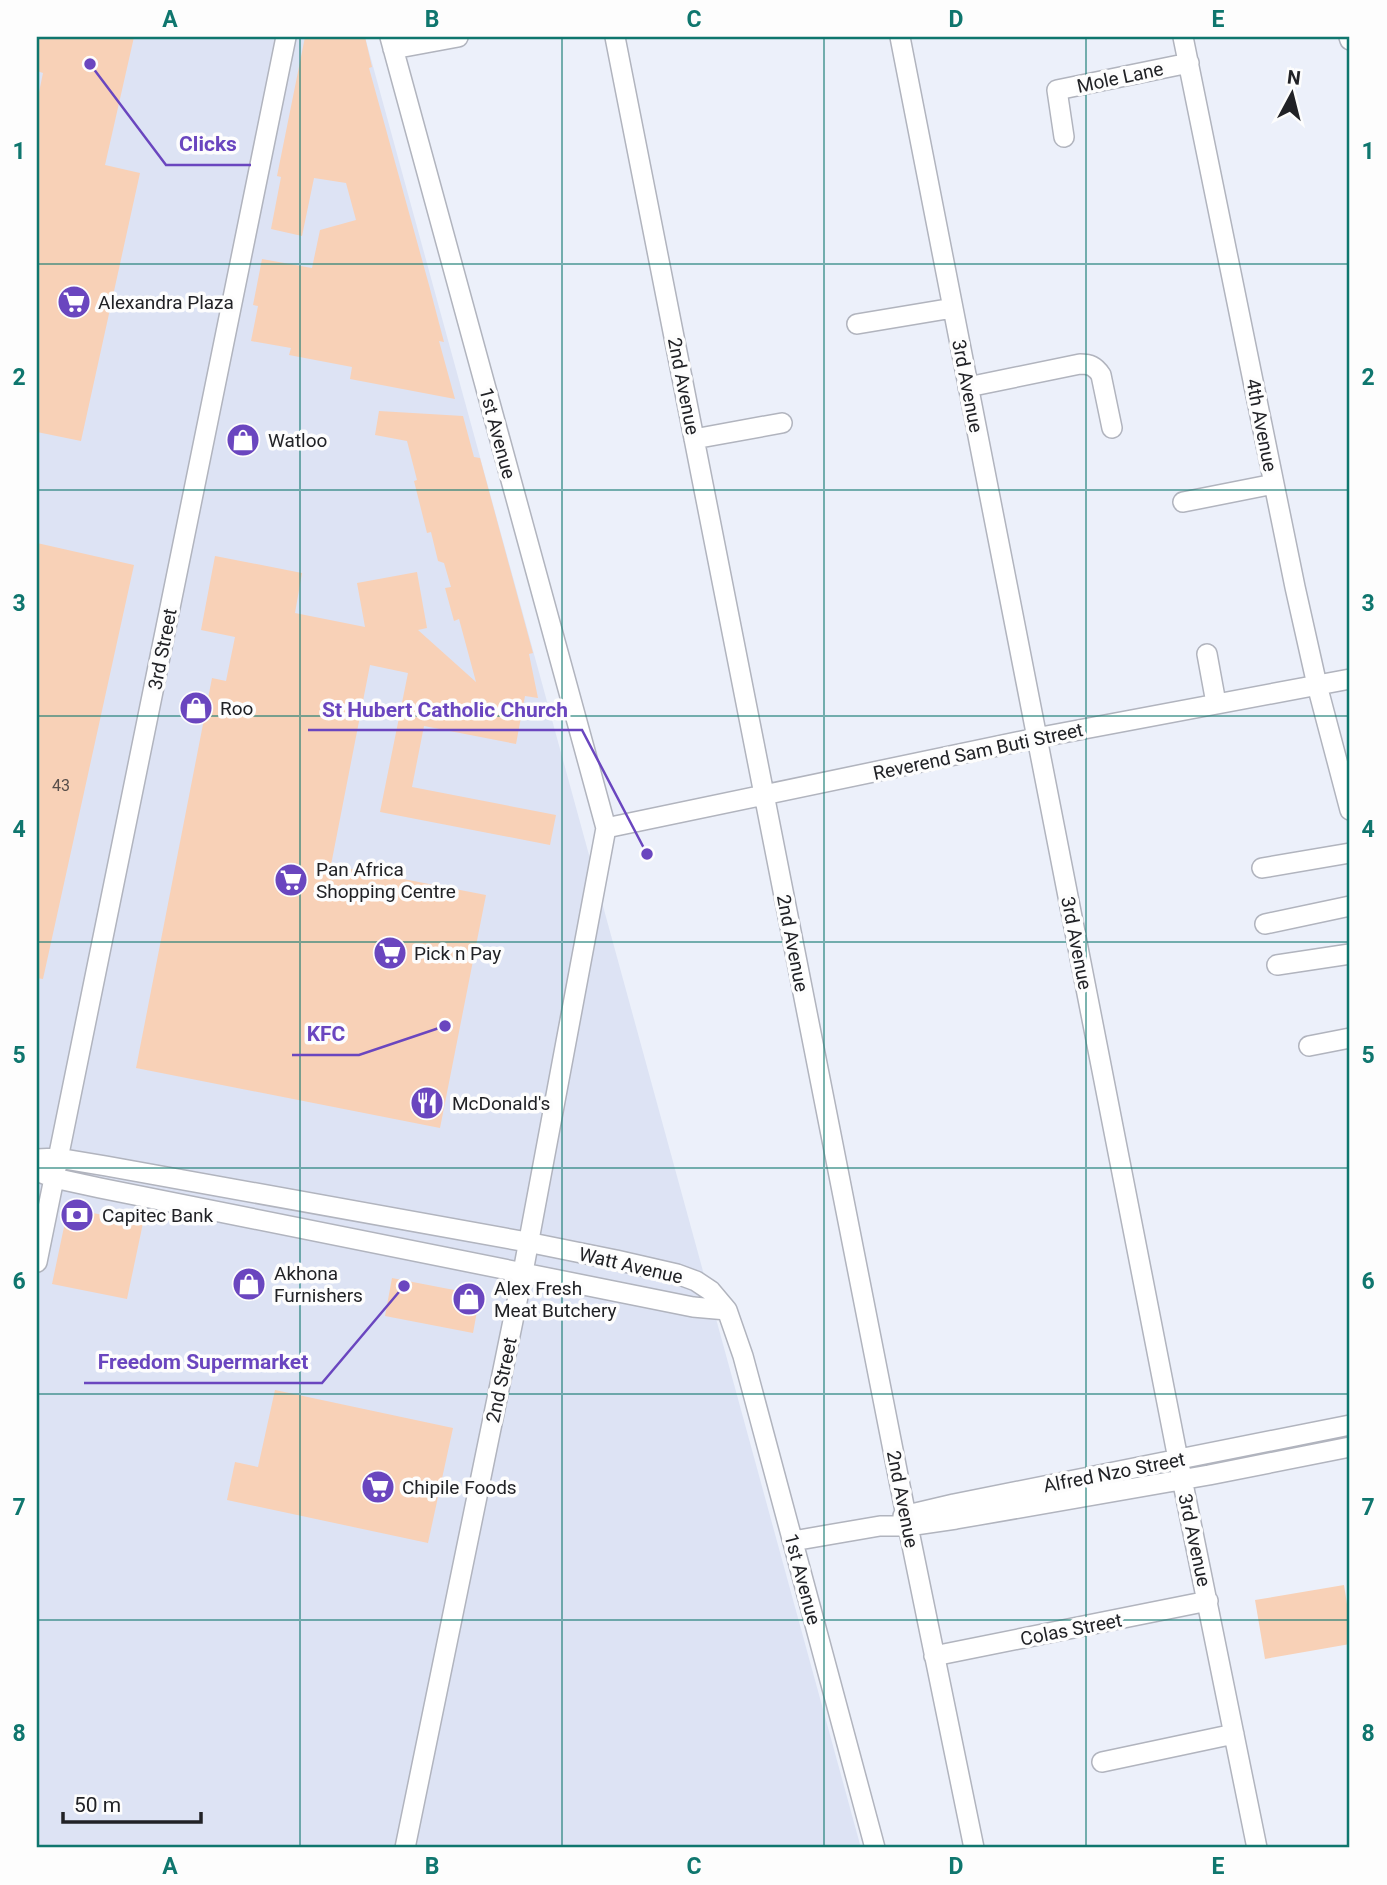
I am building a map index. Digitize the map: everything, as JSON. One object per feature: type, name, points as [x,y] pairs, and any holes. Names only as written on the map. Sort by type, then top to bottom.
[{"type":"street","name":"3rd Street","points":[[37,1262],[45,1175],[58,1158],[286,37]]},
{"type":"street","points":[[392,43],[458,37]]},
{"type":"street","name":"2nd Avenue","points":[[615,37],[907,1521],[974,1848]]},
{"type":"street","name":"3rd Avenue","points":[[900,37],[1178,1460],[1257,1848]]},
{"type":"street","name":"4th Avenue","points":[[1183,37],[1317,685],[1350,810]]},
{"type":"street","name":"1st Avenue","points":[[392,43],[606,828]]},
{"type":"street","name":"Mole Lane","points":[[1064,136],[1057,90],[1189,63]]},
{"type":"street","points":[[857,324],[953,308]]},
{"type":"street","points":[[968,387],[1089,364],[1101,375],[1112,428]]},
{"type":"street","points":[[694,439],[782,423]]},
{"type":"street","points":[[1183,502],[1274,484]]},
{"type":"street","points":[[1207,654],[1216,703]]},
{"type":"street","name":"Reverend Sam Buti Street","points":[[606,828],[1036,738],[1350,679]]},
{"type":"street","name":"2nd Street","points":[[405,1848],[523,1272],[606,828]]},
{"type":"street","points":[[1262,868],[1350,853]]},
{"type":"street","points":[[1265,924],[1350,906]]},
{"type":"street","points":[[1277,965],[1350,954]]},
{"type":"street","points":[[1309,1046],[1350,1038]]},
{"type":"street","name":"Watt Avenue","points":[[37,1158],[58,1158],[309,1202],[616,1260],[696,1281],[711,1291],[727,1310]]},
{"type":"street","name":"Watt Avenue","points":[[45,1175],[693,1307],[727,1310]]},
{"type":"street","name":"1st Avenue","points":[[727,1310],[743,1356],[875,1848]]},
{"type":"street","name":"Alfred Nzo Street","points":[[907,1521],[954,1504],[1350,1425]]},
{"type":"street","name":"Alfred Nzo Street","points":[[793,1541],[1182,1480],[1350,1447]]},
{"type":"street","name":"Colas Street","points":[[934,1656],[1208,1601]]},
{"type":"street","points":[[1102,1762],[1234,1734]]},
{"type":"shaded area","points":[[37,37],[365,37],[861,1848],[37,1848]]},
{"type":"building","name":"Alexandra Plaza","points":[[37,37],[134,37],[105,165],[140,173],[81,441],[37,432],[37,102],[43,73],[37,71]]},
{"type":"building","points":[[305,37],[365,37],[372,67],[369,68],[444,342],[439,341],[455,399],[350,379],[352,367],[289,355],[291,348],[251,341],[258,306],[253,305],[262,259],[312,268],[320,230],[356,220],[346,183],[314,178],[302,236],[271,229],[281,177],[277,176]]},
{"type":"building","name":"Pan Africa Shopping Centre","points":[[379,411],[463,416],[474,457],[480,458],[533,653],[529,654],[538,698],[525,696],[516,744],[424,726],[412,787],[556,815],[550,845],[380,812],[408,673],[370,665],[331,865],[486,895],[440,1128],[136,1068],[212,678],[226,681],[235,637],[201,630],[215,556],[302,573],[295,613],[365,627],[357,583],[417,572],[427,628],[418,630],[476,682],[459,619],[454,621],[445,588],[451,587],[444,563],[438,561],[431,532],[427,533],[407,441],[375,435]]},
{"type":"building","points":[[37,543],[134,565],[43,979],[37,978]]},
{"type":"building","points":[[68,1208],[143,1223],[127,1299],[52,1284]]},
{"type":"building","points":[[392,1278],[480,1295],[473,1333],[385,1316]]},
{"type":"building","points":[[275,1390],[453,1428],[428,1543],[227,1500],[235,1462],[258,1467]]},
{"type":"building","points":[[1344,1585],[1350,1623],[1350,1644],[1265,1659],[1255,1600]]},
{"type":"place","name":"Clicks","points":[[90,64]]},
{"type":"place","name":"Alexandra Plaza","points":[[74,302]]},
{"type":"place","name":"Watloo","points":[[243,440]]},
{"type":"place","name":"Roo","points":[[196,708]]},
{"type":"place","name":"St Hubert Catholic Church","points":[[647,854]]},
{"type":"place","name":"Pan Africa Shopping Centre","points":[[291,880]]},
{"type":"place","name":"Pick n Pay","points":[[390,953]]},
{"type":"place","name":"KFC","points":[[445,1026]]},
{"type":"place","name":"McDonald's","points":[[427,1103]]},
{"type":"place","name":"Capitec Bank","points":[[77,1215]]},
{"type":"place","name":"Akhona Furnishers","points":[[249,1284]]},
{"type":"place","name":"Freedom Supermarket","points":[[404,1286]]},
{"type":"place","name":"Alex Fresh Meat Butchery","points":[[469,1299]]},
{"type":"place","name":"Chipile Foods","points":[[378,1487]]}]
